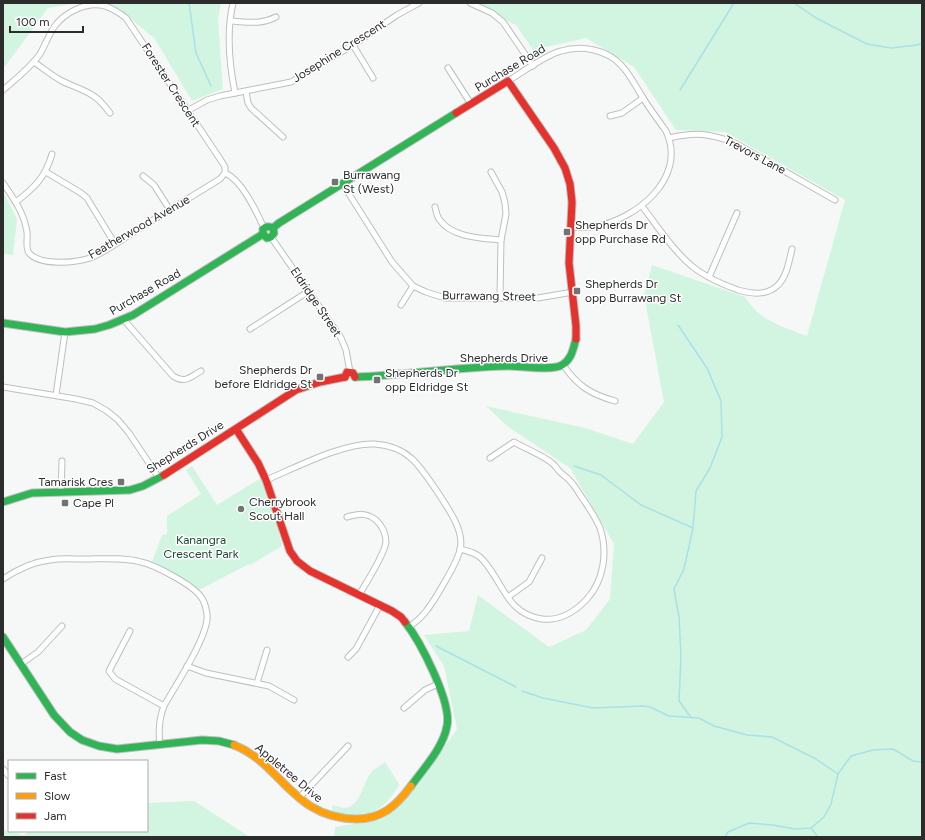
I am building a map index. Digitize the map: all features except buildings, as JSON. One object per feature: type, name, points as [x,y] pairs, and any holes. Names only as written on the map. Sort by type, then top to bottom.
[{"type":"main road","name":"Purchase Road","points":[[273,228],[342,183],[508,81]]},
{"type":"main road","name":"Shepherds Drive","points":[[3,502],[32,493],[121,491],[137,488],[159,478],[296,390],[320,382],[350,375],[388,376],[454,369],[506,366],[547,369],[562,365],[572,355],[576,338],[573,292],[569,263],[572,196],[567,173],[554,148],[508,81]]},
{"type":"main road","points":[[268,226],[273,228],[274,233],[271,237],[266,237],[264,231],[268,226]]},
{"type":"main road","name":"Purchase Road","points":[[3,323],[65,332],[95,329],[124,320],[264,231]]},
{"type":"main road","name":"Appletree Drive","points":[[3,637],[61,723],[75,736],[98,746],[110,749],[215,740],[237,746],[247,751],[307,805],[321,813],[348,820],[380,816],[389,810],[401,798],[436,752],[444,736],[448,718],[448,710],[444,696],[409,627],[401,617],[380,605],[314,573],[296,560],[290,551],[266,480],[258,463],[236,429]]},
{"type":"street","points":[[233,3],[229,38],[230,67],[235,93]]},
{"type":"street","name":"Josephine Crescent","points":[[187,111],[207,100],[291,82],[353,45],[396,15],[419,3]]},
{"type":"street","points":[[470,3],[492,12],[503,22],[533,66]]},
{"type":"street","name":"Forester Crescent","points":[[3,90],[34,62],[60,19],[70,12],[82,7],[92,5],[104,6],[118,12],[126,18],[225,166],[224,173]]},
{"type":"street","points":[[231,20],[257,23],[267,22],[276,17]]},
{"type":"street","points":[[353,45],[373,78]]},
{"type":"street","name":"Purchase Road","points":[[508,81],[550,55],[566,49],[588,48],[598,51],[608,55],[620,64],[666,130],[669,138],[671,162],[668,173],[663,182],[652,196],[642,206],[613,222],[592,227],[571,227]]},
{"type":"street","points":[[34,62],[57,78],[94,96],[104,104],[110,113]]},
{"type":"street","points":[[448,68],[471,104]]},
{"type":"street","points":[[246,92],[248,103],[251,108],[283,137]]},
{"type":"street","points":[[610,116],[622,113],[643,98]]},
{"type":"street","name":"Trevors Lane","points":[[669,138],[700,133],[718,136],[735,143],[835,200]]},
{"type":"street","points":[[3,183],[16,202],[33,188],[46,172],[52,154]]},
{"type":"street","points":[[46,172],[87,198],[115,244]]},
{"type":"street","points":[[491,172],[506,203],[506,214],[501,240],[500,298]]},
{"type":"street","points":[[224,173],[234,178],[242,187],[264,231]]},
{"type":"street","name":"Featherwood Avenue","points":[[16,202],[26,224],[27,250],[30,254],[36,258],[46,261],[79,261],[91,257],[115,244],[220,179],[224,173]]},
{"type":"street","points":[[143,176],[154,185],[170,210]]},
{"type":"street","name":"Burrawang Street","points":[[342,183],[392,262],[413,286],[445,298],[538,298],[573,292]]},
{"type":"street","points":[[642,206],[678,252],[696,270],[720,283],[747,293],[753,294],[770,291],[778,285],[783,277],[792,249]]},
{"type":"street","points":[[435,207],[438,218],[445,226],[457,232],[470,237],[501,240]]},
{"type":"street","points":[[709,277],[737,213]]},
{"type":"street","name":"Eldridge Street","points":[[271,237],[341,338],[346,350],[350,375]]},
{"type":"street","points":[[401,304],[413,286]]},
{"type":"street","points":[[250,329],[308,291]]},
{"type":"street","points":[[124,320],[173,376],[179,380],[186,380],[201,371]]},
{"type":"street","points":[[56,395],[65,332]]},
{"type":"street","points":[[562,365],[581,386],[600,397],[615,401]]},
{"type":"street","points":[[3,387],[56,395],[93,403],[107,410],[129,433],[159,478]]},
{"type":"street","points":[[460,549],[473,552],[482,558],[512,604],[526,615],[544,619],[564,616],[573,612],[591,594],[602,571],[604,552],[600,527],[571,482],[552,462],[514,442],[490,458]]},
{"type":"street","points":[[266,480],[330,453],[351,446],[374,444],[387,446],[400,450],[411,457],[454,518],[459,529],[460,549],[456,560],[428,610],[420,619],[409,627]]},
{"type":"street","points":[[61,492],[62,461]]},
{"type":"street","points":[[347,517],[360,513],[371,516],[379,523],[384,532],[386,542],[383,552],[359,595]]},
{"type":"street","points":[[508,597],[529,582],[542,558]]},
{"type":"street","points":[[3,579],[16,570],[32,563],[51,559],[127,559],[142,562],[155,567],[193,589],[201,596],[205,604],[207,626],[164,706],[159,723],[160,744]]},
{"type":"street","points":[[348,657],[356,649],[380,605]]},
{"type":"street","points":[[21,664],[38,652],[62,626]]},
{"type":"street","points":[[130,631],[109,671],[115,679],[164,706]]},
{"type":"street","points":[[257,683],[267,650]]},
{"type":"street","points":[[186,666],[206,673],[257,683],[280,691],[294,700]]},
{"type":"street","points":[[404,708],[425,690],[438,684]]},
{"type":"street","points":[[299,798],[348,746]]},
{"type":"green space","points":[[3,3],[80,3],[48,8],[3,69]]},
{"type":"green space","points":[[107,3],[221,3],[218,20],[223,89],[192,101],[155,39],[129,17]]},
{"type":"green space","points":[[467,3],[922,3],[922,837],[334,837],[335,827],[383,819],[426,773],[457,729],[444,666],[424,635],[469,631],[478,595],[549,647],[586,630],[610,599],[614,544],[570,468],[507,426],[486,406],[585,428],[633,444],[664,402],[644,295],[652,265],[745,297],[751,306],[765,318],[780,326],[807,336],[845,200],[725,132],[676,130],[634,67],[586,38],[533,50],[516,25]]},
{"type":"green space","points":[[3,192],[17,219],[13,255],[3,254]]},
{"type":"green space","name":"Kanangra Crescent Park","points":[[192,466],[217,505],[261,478],[271,503],[282,546],[250,565],[249,564],[199,590],[188,582],[152,562],[162,535],[167,534],[167,516],[201,494],[186,470]]},
{"type":"green space","points":[[385,762],[399,784],[391,797],[384,804],[377,810],[364,815],[331,813],[333,805],[345,808],[354,804],[371,772]]},
{"type":"green space","points":[[194,801],[250,837],[3,837],[3,830],[24,835],[28,832],[148,832],[148,803]]},
{"type":"waterway","points":[[189,3],[196,53],[211,86]]},
{"type":"waterway","points":[[680,90],[734,3]]},
{"type":"waterway","points":[[794,3],[816,18],[867,44],[891,48],[922,43]]},
{"type":"waterway","points":[[678,325],[707,368],[721,401],[722,437],[710,468],[696,491],[693,528],[684,569],[674,589],[679,617],[681,657],[679,701],[690,716]]},
{"type":"waterway","points":[[574,466],[601,475],[641,505],[693,528]]},
{"type":"waterway","points":[[436,646],[516,687]]},
{"type":"waterway","points":[[522,691],[543,698],[593,708],[650,707],[669,716],[699,718],[714,726],[747,735],[772,737],[816,759],[838,774]]},
{"type":"waterway","points":[[725,837],[728,832],[749,823],[795,829],[811,828],[824,817],[831,804],[838,774],[851,756],[873,750],[893,749],[913,761],[922,762]]},
{"type":"waterway","points":[[811,828],[818,837]]},
{"type":"waterway","points":[[104,837],[109,837]]},
{"type":"traffic: fast","points":[[273,228],[456,113]]},
{"type":"traffic: fast","points":[[263,234],[263,229],[265,227],[273,228]]},
{"type":"traffic: fast","points":[[263,234],[267,238],[271,237],[274,233],[273,228]]},
{"type":"traffic: fast","points":[[3,323],[65,332],[95,329],[109,325],[133,315],[263,234]]},
{"type":"traffic: fast","points":[[355,377],[508,366],[544,368],[558,367],[565,363],[570,357],[576,339]]},
{"type":"traffic: fast","points":[[3,502],[32,493],[130,490],[143,486],[164,475]]},
{"type":"traffic: fast","points":[[405,622],[419,643],[434,672],[445,702],[447,715],[447,726],[442,742],[411,786]]},
{"type":"traffic: fast","points":[[3,637],[54,715],[70,732],[82,740],[99,746],[117,749],[202,740],[219,741],[234,745]]},
{"type":"traffic: slow","points":[[234,745],[264,764],[302,800],[317,810],[334,816],[356,819],[373,817],[381,814],[400,800],[411,786]]},
{"type":"traffic: jam","points":[[456,113],[508,81],[554,148],[565,168],[570,184],[572,202],[569,263],[576,339]]},
{"type":"traffic: jam","points":[[345,377],[347,372],[353,373],[355,377]]},
{"type":"traffic: jam","points":[[164,475],[296,390],[320,382],[345,377]]},
{"type":"traffic: jam","points":[[236,429],[258,463],[266,480],[290,551],[297,561],[310,571],[392,611],[401,617],[405,622]]},
{"type":"place","name":"Burrawang St (West)","points":[[335,182]]},
{"type":"place","name":"Shepherds Dr opp Purchase Rd","points":[[567,232]]},
{"type":"place","name":"Shepherds Dr opp Burrawang St","points":[[577,291]]},
{"type":"place","name":"Shepherds Dr before Eldridge St","points":[[320,377]]},
{"type":"place","name":"Shepherds Dr opp Eldridge St","points":[[377,380]]},
{"type":"place","name":"Tamarisk Cres","points":[[121,482]]},
{"type":"place","name":"Cape Pl","points":[[65,503]]},
{"type":"place","name":"Cherrybrook Scout Hall","points":[[241,509]]}]
